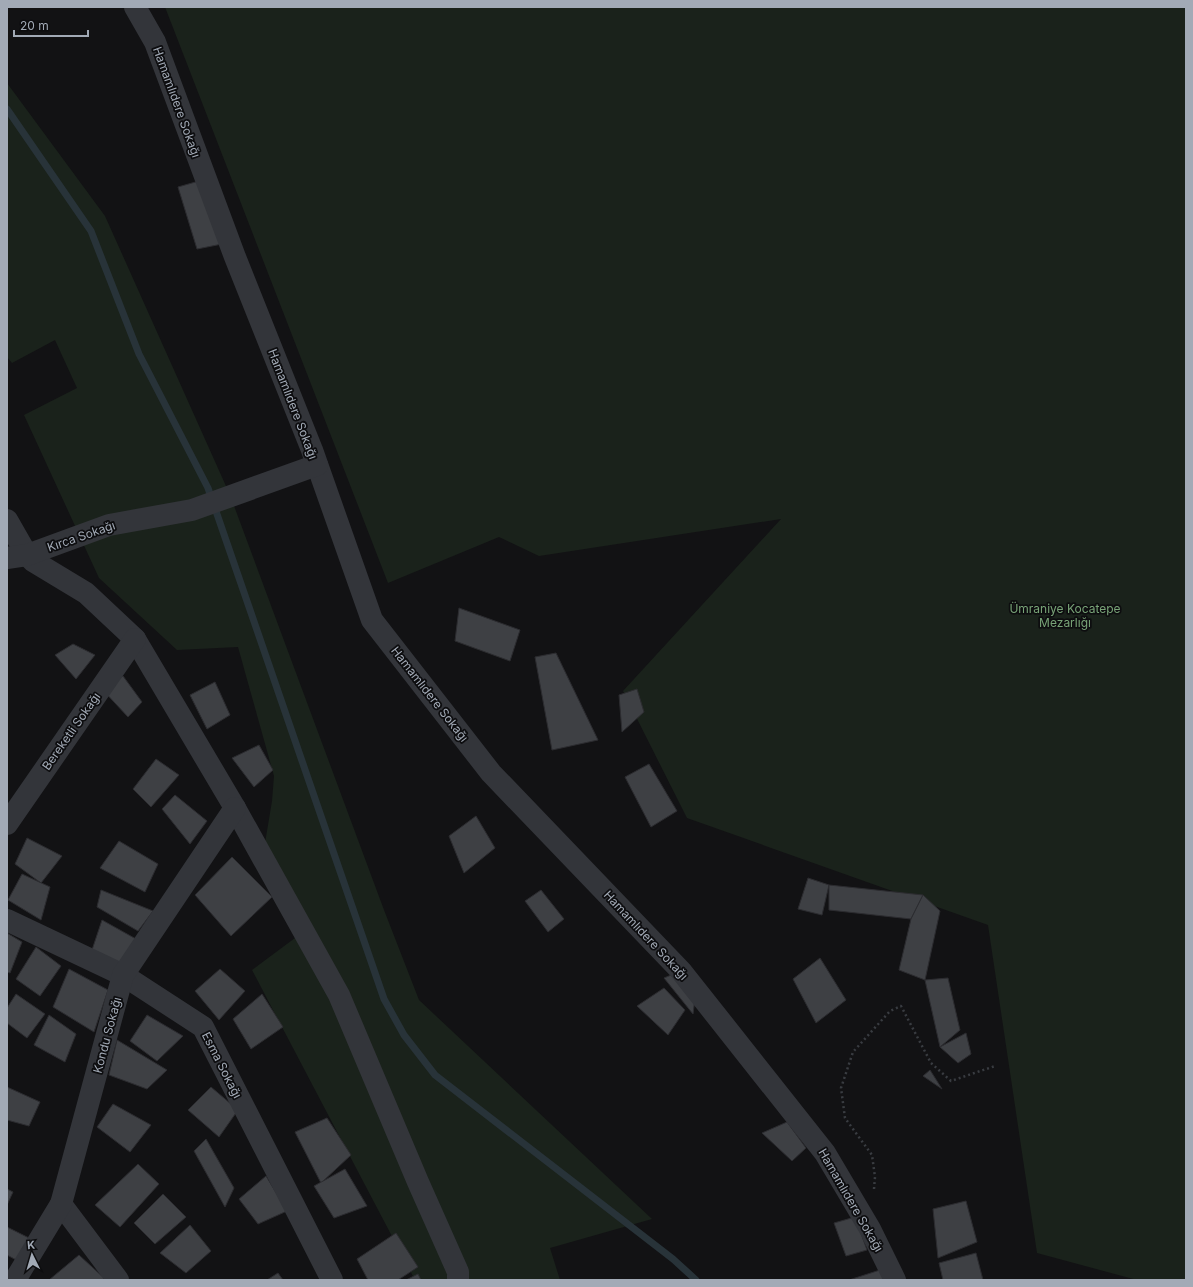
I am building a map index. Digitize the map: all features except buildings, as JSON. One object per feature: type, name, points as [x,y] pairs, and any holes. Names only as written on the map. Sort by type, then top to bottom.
[{"type":"street","name":"Hamamlıdere Sokağı","points":[[136,7],[155,42],[235,257],[317,465],[372,620],[491,773],[681,970],[821,1146],[870,1229],[894,1280]]},
{"type":"street","name":"Kırca Sokağı","points":[[17,557],[109,525],[192,510],[317,465]]},
{"type":"street","points":[[7,520],[17,557],[34,561],[86,594],[135,639],[235,808],[339,996],[458,1272],[458,1280]]},
{"type":"street","name":"Bereketli Sokağı","points":[[10,812],[135,639]]},
{"type":"street","name":"Kondu Sokağı","points":[[15,1280],[61,1204],[123,975],[235,808]]},
{"type":"street","name":"Esma Sokağı","points":[[7,920],[123,975],[203,1027],[332,1280]]},
{"type":"street","points":[[61,1204],[118,1280]]},
{"type":"path","points":[[874,1192],[876,1177],[872,1155],[845,1118],[841,1088],[853,1052],[890,1011],[901,1006],[931,1063],[951,1081],[995,1066]]},
{"type":"green space","name":"Ümraniye Kocatepe Mezarlığı","points":[[165,7],[1186,7],[1186,1280],[1137,1280],[1037,1253],[988,925],[687,818],[623,691],[781,519],[539,556],[499,537],[388,583]]},
{"type":"green space","points":[[7,83],[105,216],[230,495],[384,910],[419,1000],[652,1219],[550,1248],[560,1280],[415,1280],[252,970],[295,938],[265,843],[272,801],[274,776],[238,647],[177,650],[99,578],[24,415],[77,388],[55,340],[12,363],[7,357]]},
{"type":"waterway","points":[[7,109],[91,231],[139,354],[208,488],[384,999],[404,1035],[435,1075],[673,1259],[696,1280]]}]
